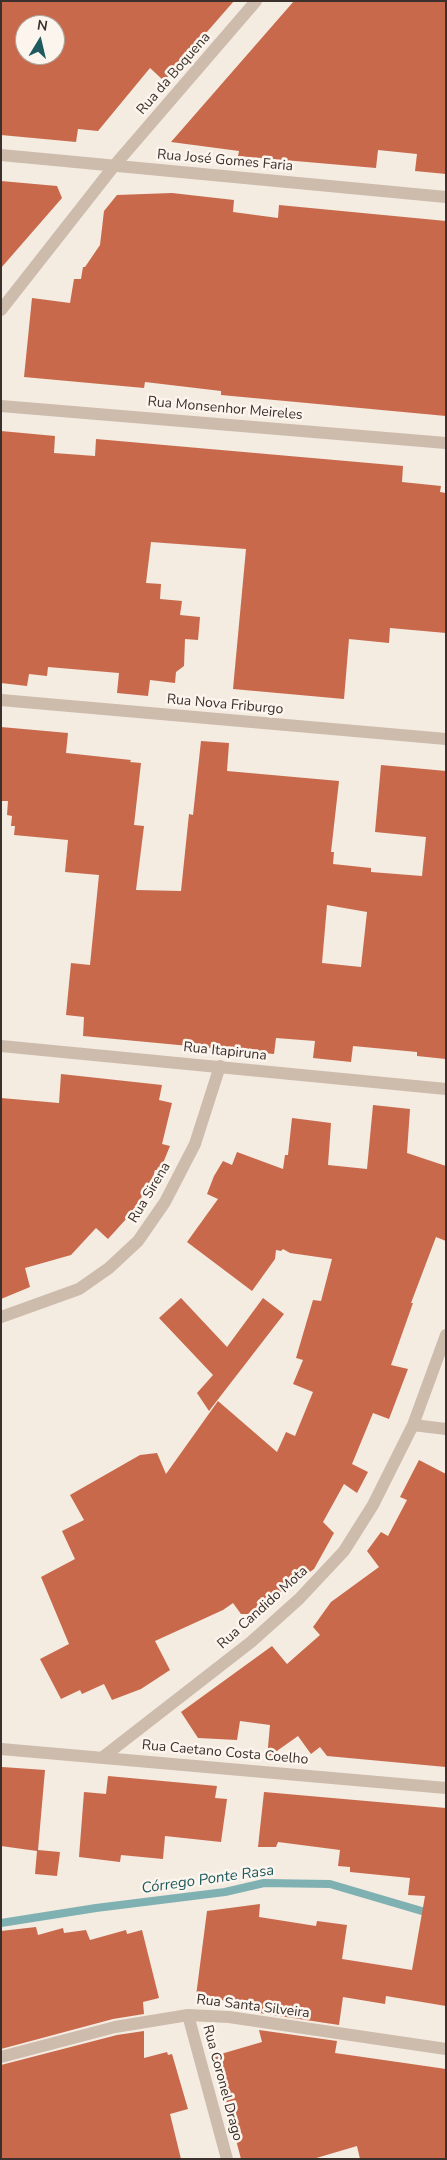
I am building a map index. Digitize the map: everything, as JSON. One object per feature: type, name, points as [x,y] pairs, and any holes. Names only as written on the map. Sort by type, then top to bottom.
[{"type":"street","name":"Rua da Boquena","points":[[1,310],[114,166],[256,1]]},
{"type":"street","name":"Rua José Gomes Faria","points":[[1,155],[446,197]]},
{"type":"street","name":"Rua Monsenhor Meireles","points":[[1,406],[446,443]]},
{"type":"street","name":"Rua Nova Friburgo","points":[[1,700],[446,739]]},
{"type":"street","name":"Rua Itapiruna","points":[[1,1046],[446,1089]]},
{"type":"street","name":"Rua Sirena","points":[[1,1318],[79,1289],[109,1268],[138,1241],[165,1202],[194,1144],[220,1066]]},
{"type":"street","name":"Rua Candido Mota","points":[[103,1757],[251,1642],[299,1599],[344,1552],[373,1505],[412,1425],[446,1335]]},
{"type":"street","points":[[412,1425],[446,1429]]},
{"type":"street","name":"Rua Caetano Costa Coelho","points":[[1,1749],[446,1788]]},
{"type":"street","name":"Rua Santa Silveira","points":[[1,2057],[115,2027],[188,2015],[229,2017],[446,2049]]},
{"type":"street","name":"Rua Coronel Drago","points":[[188,2015],[227,2159]]},
{"type":"building","points":[[1,1],[234,1],[164,81],[150,68],[98,131],[78,129],[76,142],[1,135]]},
{"type":"building","points":[[294,1],[446,1],[446,174],[415,171],[417,154],[378,150],[376,168],[238,156],[239,151],[171,142]]},
{"type":"building","points":[[1,181],[57,186],[62,198],[1,268]]},
{"type":"building","points":[[172,193],[234,200],[233,212],[278,218],[279,205],[446,221],[446,416],[221,395],[221,391],[145,382],[144,388],[24,377],[32,298],[70,303],[74,279],[81,279],[83,267],[85,267],[100,245],[104,211],[117,195]]},
{"type":"building","points":[[1,431],[55,436],[54,453],[95,456],[96,439],[403,466],[402,482],[441,486],[440,492],[446,493],[446,633],[390,628],[389,643],[349,639],[344,699],[233,689],[246,549],[151,542],[146,583],[161,584],[160,599],[182,601],[180,615],[200,617],[198,640],[185,639],[184,666],[176,672],[175,683],[150,680],[148,696],[117,693],[119,673],[48,667],[47,676],[29,674],[27,686],[1,683]]},
{"type":"building","points":[[1,727],[68,733],[66,753],[131,760],[130,762],[141,763],[134,825],[144,826],[136,890],[181,891],[189,814],[193,815],[201,741],[229,743],[227,771],[339,781],[331,852],[334,852],[333,864],[371,868],[371,872],[422,876],[426,837],[375,832],[381,765],[446,771],[446,1059],[417,1056],[417,1052],[353,1046],[351,1062],[313,1058],[315,1041],[276,1038],[274,1054],[83,1036],[84,1017],[66,1015],[71,963],[90,965],[99,875],[65,872],[68,840],[14,835],[15,826],[11,826],[12,816],[7,815],[8,801],[1,801]],"holes":[[[327,905],[367,912],[361,967],[322,963]]]},
{"type":"building","points":[[61,1074],[162,1085],[159,1100],[172,1103],[162,1144],[170,1146],[161,1168],[158,1167],[155,1170],[149,1192],[145,1191],[129,1219],[127,1218],[108,1239],[96,1228],[71,1255],[25,1268],[30,1287],[1,1299],[1,1098],[59,1103]]},
{"type":"building","points":[[373,1105],[410,1109],[407,1153],[446,1166],[446,1241],[436,1237],[411,1303],[413,1303],[391,1365],[408,1369],[389,1419],[373,1413],[352,1464],[368,1472],[357,1493],[344,1484],[323,1522],[334,1533],[314,1569],[250,1614],[241,1614],[233,1603],[223,1610],[155,1641],[170,1670],[141,1689],[112,1700],[104,1684],[82,1694],[80,1690],[61,1699],[40,1659],[69,1644],[41,1577],[75,1559],[62,1531],[84,1520],[70,1495],[140,1455],[157,1453],[166,1474],[218,1401],[277,1452],[286,1432],[295,1436],[313,1392],[293,1384],[303,1360],[296,1358],[313,1300],[321,1301],[332,1259],[290,1253],[283,1249],[281,1251],[276,1250],[275,1259],[252,1291],[187,1242],[218,1199],[207,1194],[214,1176],[223,1161],[232,1165],[237,1152],[283,1169],[285,1155],[288,1155],[292,1118],[331,1123],[328,1165],[367,1169]]},
{"type":"building","points":[[181,1298],[227,1347],[263,1298],[284,1314],[209,1411],[197,1393],[213,1375],[159,1318]]},
{"type":"building","points":[[419,1460],[446,1474],[446,1767],[327,1756],[320,1747],[311,1754],[298,1736],[267,1758],[270,1725],[240,1721],[237,1740],[198,1738],[181,1712],[272,1646],[287,1664],[320,1635],[313,1627],[331,1602],[379,1567],[367,1551],[381,1532],[388,1536],[407,1500],[400,1497]]},
{"type":"building","points":[[2,1767],[45,1770],[38,1850],[60,1852],[57,1876],[35,1874],[37,1851],[1,1846]]},
{"type":"building","points":[[108,1776],[217,1786],[215,1798],[227,1799],[221,1842],[165,1836],[163,1859],[121,1855],[120,1862],[79,1857],[84,1792],[106,1794]]},
{"type":"building","points":[[264,1792],[446,1808],[446,2006],[386,1996],[385,2004],[343,1997],[339,2025],[253,2012],[251,2005],[196,1996],[207,1911],[260,1904],[259,1917],[316,1926],[317,1921],[347,1925],[342,1959],[412,1970],[425,1896],[408,1895],[410,1878],[350,1872],[350,1867],[338,1866],[340,1850],[278,1842],[276,1847],[258,1847]]},
{"type":"building","points":[[36,1927],[38,1935],[63,1928],[64,1933],[86,1930],[90,1940],[126,1930],[127,1934],[142,1930],[159,1998],[143,2002],[144,2014],[113,2019],[1,2049],[1,1931]]},
{"type":"building","points":[[259,2030],[337,2041],[335,2053],[446,2069],[446,2159],[360,2159],[357,2146],[313,2159],[241,2159],[214,2056],[262,2042]]},
{"type":"building","points":[[144,2031],[144,2058],[167,2052],[168,2055],[172,2054],[188,2109],[170,2114],[181,2159],[1,2159],[1,2065],[117,2035]]},
{"type":"waterway","name":"Córrego Ponte Rasa","points":[[1,1923],[96,1908],[225,1892],[264,1883],[330,1884],[432,1914]]}]
